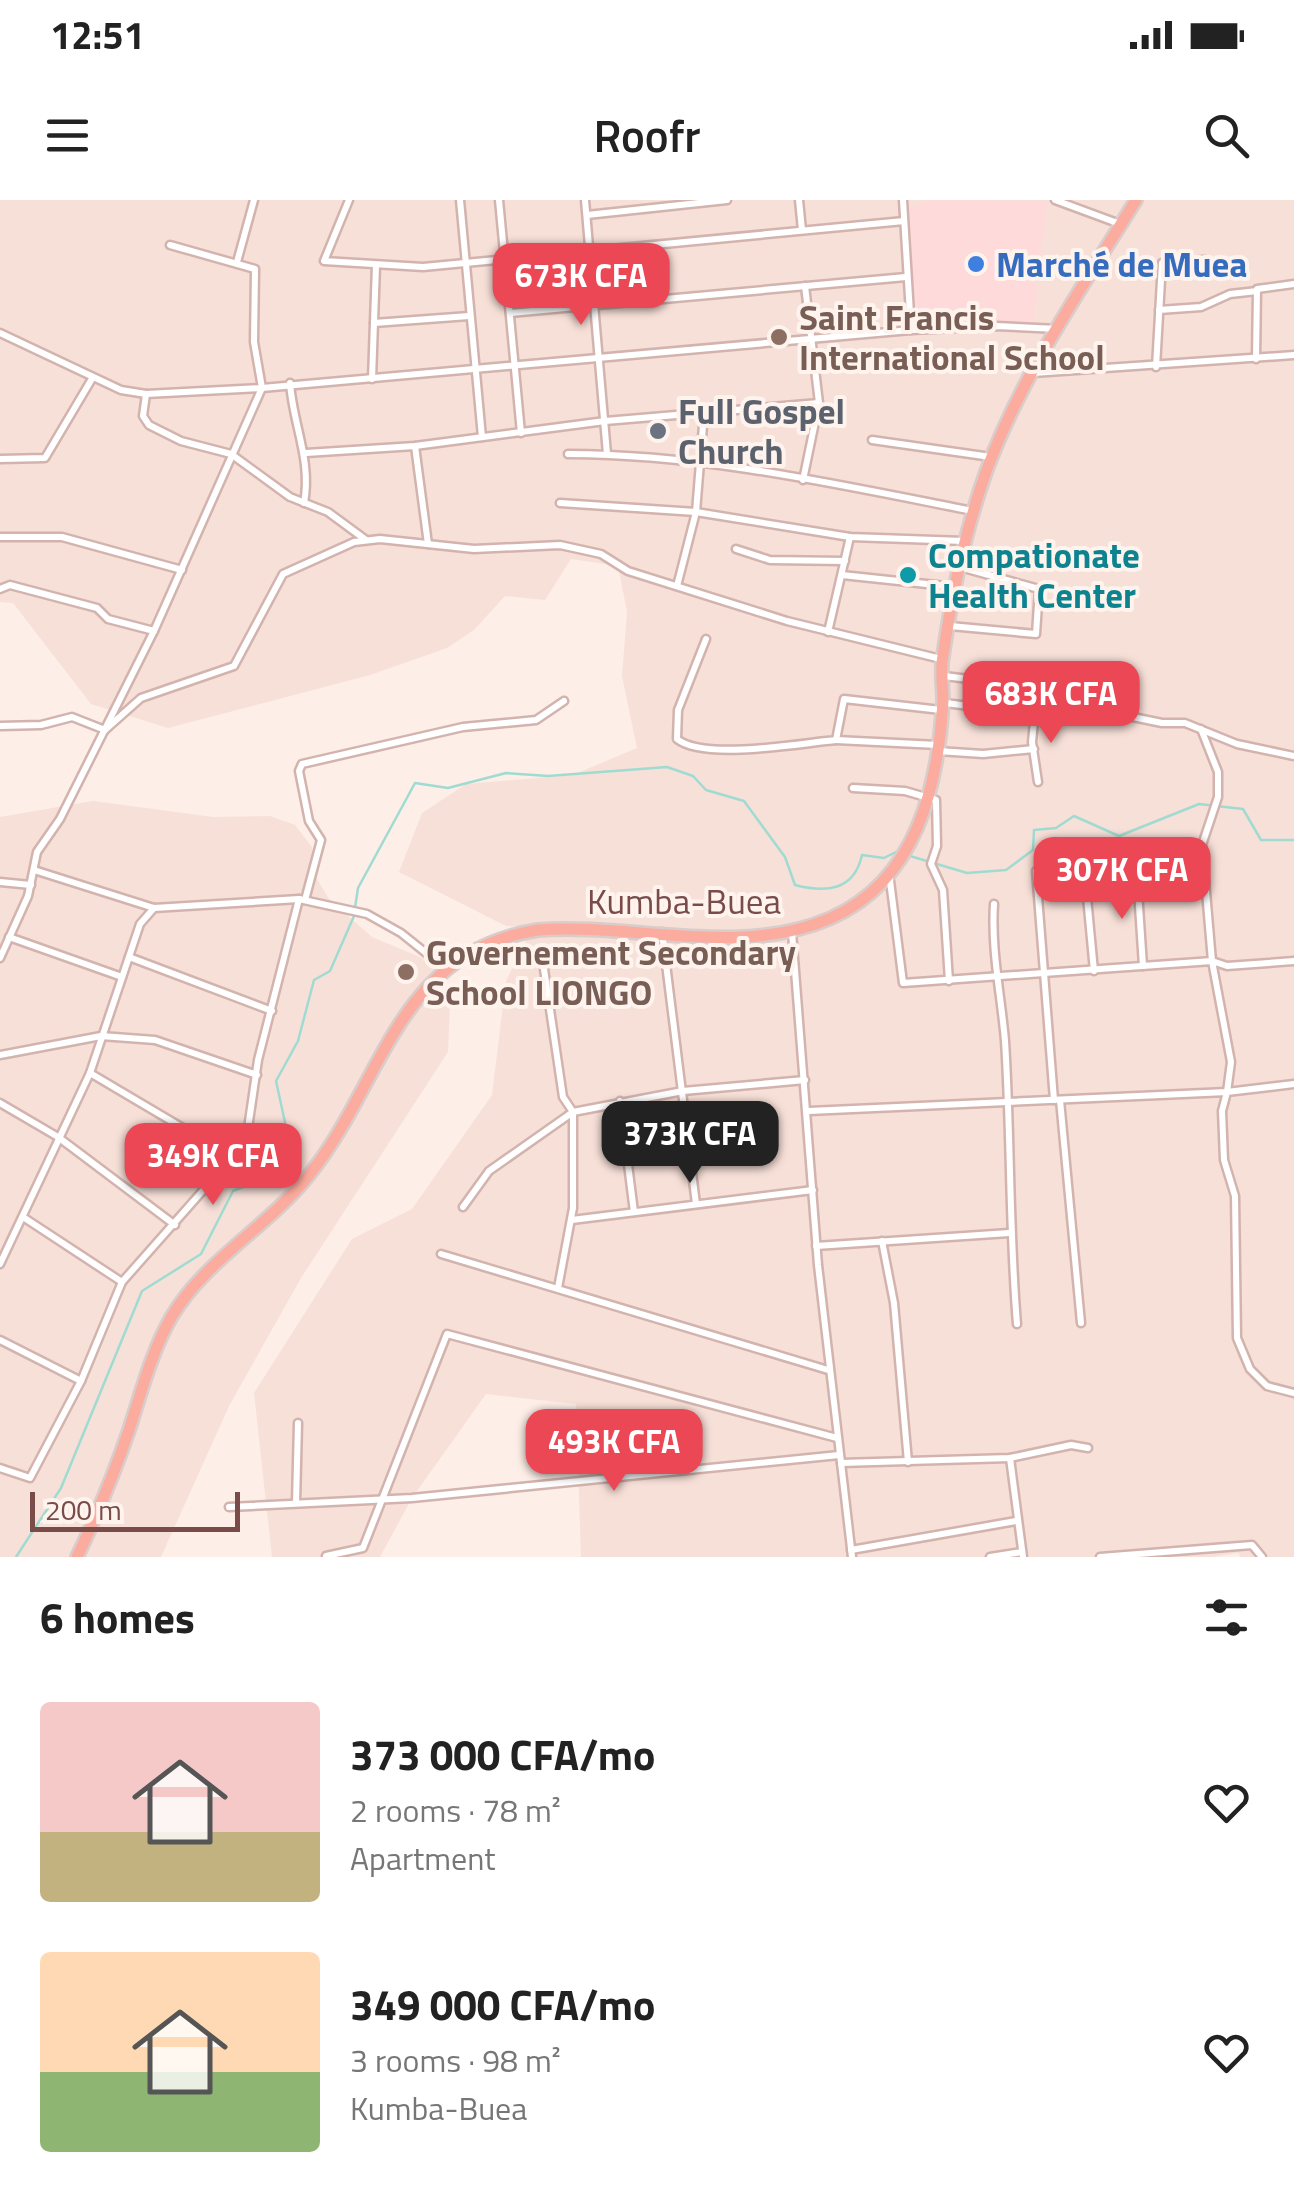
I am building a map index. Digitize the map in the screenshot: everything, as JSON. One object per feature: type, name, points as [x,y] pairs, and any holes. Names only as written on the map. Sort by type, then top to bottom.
[{"type":"highway","name":"Kumba-Buea","points":[[78,1557],[107,1494],[174,1313],[204,1274],[308,1178],[410,1004],[446,969],[509,935],[581,928],[728,936],[792,930],[838,914],[889,872],[908,848],[930,797],[939,748],[942,660],[965,541],[992,457],[1033,373],[1136,200]]},
{"type":"street","points":[[237,262],[254,200]]},
{"type":"street","points":[[350,200],[322,260],[376,265],[464,262],[904,222]]},
{"type":"street","points":[[460,200],[482,437]]},
{"type":"street","points":[[499,200],[521,433]]},
{"type":"street","points":[[585,200],[602,358],[607,454]]},
{"type":"street","points":[[587,215],[727,200]]},
{"type":"street","points":[[798,200],[802,230]]},
{"type":"street","points":[[904,200],[912,330]]},
{"type":"street","points":[[1055,200],[1121,224]]},
{"type":"street","points":[[0,958],[31,884],[37,852],[60,819],[154,631],[262,388],[254,342],[256,272],[237,262],[170,246]]},
{"type":"street","points":[[1156,367],[1162,263],[1204,260]]},
{"type":"street","points":[[372,379],[376,265]]},
{"type":"street","points":[[510,313],[906,277]]},
{"type":"street","points":[[1159,310],[1201,306],[1230,294],[1294,284]]},
{"type":"street","points":[[803,480],[818,403],[805,286]]},
{"type":"street","points":[[1256,291],[1256,359]]},
{"type":"street","points":[[374,322],[469,316]]},
{"type":"street","points":[[0,333],[121,390],[146,394],[372,379],[912,330],[996,326],[1059,329]]},
{"type":"street","points":[[1033,373],[1294,355]]},
{"type":"street","points":[[0,458],[45,458],[93,377]]},
{"type":"street","points":[[290,383],[292,415],[306,453],[304,502]]},
{"type":"street","points":[[146,394],[143,416],[148,425],[181,441],[231,454],[304,502],[328,512],[366,540]]},
{"type":"street","points":[[306,453],[414,446],[606,421],[818,403]]},
{"type":"street","points":[[677,586],[696,512],[704,412]]},
{"type":"street","points":[[872,440],[992,457]]},
{"type":"street","points":[[414,446],[428,544]]},
{"type":"street","points":[[568,454],[607,454],[803,480],[974,512]]},
{"type":"street","points":[[560,503],[696,512],[850,537],[965,541]]},
{"type":"street","points":[[0,537],[62,537],[182,570]]},
{"type":"street","points":[[828,632],[850,537]]},
{"type":"street","points":[[105,730],[141,698],[234,666],[283,574],[305,561],[366,540],[480,549],[560,545],[601,554],[628,571],[828,632],[942,660]]},
{"type":"street","points":[[736,549],[770,560],[845,562]]},
{"type":"street","points":[[950,626],[1036,634],[1038,589],[960,567]]},
{"type":"street","points":[[842,574],[956,587]]},
{"type":"street","points":[[0,588],[10,585],[97,608],[108,620],[154,631]]},
{"type":"street","points":[[706,640],[678,710],[680,743],[732,749],[836,740],[983,754],[1034,749]]},
{"type":"street","points":[[943,676],[1052,689],[1084,705],[1202,729],[1242,745],[1294,756]]},
{"type":"street","points":[[836,740],[842,699],[1035,711],[1076,719],[1084,705]]},
{"type":"street","points":[[0,1468],[30,1478],[81,1381],[122,1282],[232,1157],[250,1128],[272,1011],[321,840],[309,820],[298,771],[302,764],[463,727],[536,720],[564,701]]},
{"type":"street","points":[[1035,711],[1038,782]]},
{"type":"street","points":[[0,726],[41,725],[72,717],[105,730]]},
{"type":"street","points":[[1202,729],[1216,766],[1218,787],[1202,845],[1212,961],[1231,1062],[1222,1111],[1224,1160],[1236,1196],[1233,1272],[1239,1301],[1237,1338],[1258,1378],[1275,1390],[1294,1393]]},
{"type":"street","points":[[853,788],[936,800],[937,846],[931,864],[944,890],[949,980]]},
{"type":"street","points":[[34,870],[154,908],[302,899],[367,914],[402,934],[446,969]]},
{"type":"street","points":[[1036,871],[1081,1323]]},
{"type":"street","points":[[889,872],[901,982],[1212,961],[1227,966],[1294,961]]},
{"type":"street","points":[[1137,876],[1143,966]]},
{"type":"street","points":[[0,882],[31,884]]},
{"type":"street","points":[[1088,897],[1094,970]]},
{"type":"street","points":[[994,904],[992,945],[1006,1102],[1009,1233],[1017,1324]]},
{"type":"street","points":[[0,1264],[90,1074],[140,924],[154,908]]},
{"type":"street","points":[[792,930],[809,1111],[816,1246],[852,1554],[1016,1522]]},
{"type":"street","points":[[662,932],[696,1204]]},
{"type":"street","points":[[9,937],[122,976]]},
{"type":"street","points":[[129,957],[272,1011]]},
{"type":"street","points":[[544,969],[564,1097],[573,1112],[572,1220],[558,1288]]},
{"type":"street","points":[[0,1055],[101,1036],[155,1040],[258,1076]]},
{"type":"street","points":[[90,1074],[232,1157]]},
{"type":"street","points":[[463,1207],[489,1170],[573,1112],[683,1091],[805,1080]]},
{"type":"street","points":[[809,1111],[1227,1092],[1294,1084]]},
{"type":"street","points":[[620,1101],[634,1212]]},
{"type":"street","points":[[0,1103],[58,1137],[175,1225]]},
{"type":"street","points":[[572,1220],[813,1190]]},
{"type":"street","points":[[22,1217],[122,1282]]},
{"type":"street","points":[[816,1246],[1009,1233]]},
{"type":"street","points":[[882,1241],[894,1302],[908,1462]]},
{"type":"street","points":[[440,1254],[828,1370]]},
{"type":"street","points":[[326,1556],[363,1548],[386,1498],[447,1334],[837,1438]]},
{"type":"street","points":[[0,1340],[81,1381]]},
{"type":"street","points":[[296,1503],[298,1424]]},
{"type":"street","points":[[229,1507],[386,1498],[840,1459],[908,1462],[1010,1458],[1071,1446],[1088,1448]]},
{"type":"street","points":[[990,1557],[1023,1554],[1010,1458]]},
{"type":"street","points":[[1100,1557],[1252,1545],[1262,1557]]},
{"type":"shaded area","points":[[0,200],[1294,200],[1294,1557],[1241,1557],[1238,1553],[1213,1557],[581,1557],[576,1404],[486,1394],[412,1498],[380,1557],[272,1557],[254,1393],[352,1239],[412,1209],[492,1095],[506,981],[533,927],[506,926],[399,872],[422,813],[466,784],[573,775],[637,748],[622,676],[627,612],[618,566],[571,559],[545,600],[505,596],[474,630],[447,648],[370,675],[168,728],[91,704],[13,603],[0,602]]},
{"type":"shaded area","name":"Marché de Muea","points":[[934,200],[1047,201],[1033,322],[914,328],[909,207]]},
{"type":"shaded area","points":[[93,801],[213,817],[270,816],[295,825],[312,847],[314,874],[329,899],[372,937],[422,958],[442,976],[450,1002],[448,1052],[301,1278],[229,1406],[161,1557],[0,1557],[0,817]]},
{"type":"waterway","points":[[355,908],[358,888],[415,783],[448,788],[506,773],[548,776],[667,767],[693,776],[706,790],[744,801],[785,857],[795,885],[828,889],[853,876],[862,855],[884,858],[898,851]]},
{"type":"waterway","points":[[910,856],[967,873],[1006,870],[1033,850],[1034,830],[1056,828],[1074,816],[1119,836],[1199,804],[1243,809],[1261,840],[1294,840]]},
{"type":"waterway","points":[[16,1557],[61,1488],[142,1291],[201,1254],[233,1191],[253,1183],[288,1136],[276,1081],[298,1041],[314,980],[330,971],[354,916]]},
{"type":"place","name":"Marché de Muea","points":[[976,264]]},
{"type":"place","name":"Saint Francis International School","points":[[779,337]]},
{"type":"place","name":"Full Gospel Church","points":[[658,431]]},
{"type":"place","name":"Compationate Health Center","points":[[908,575]]},
{"type":"place","name":"Governement Secondary School LIONGO","points":[[406,972]]}]
